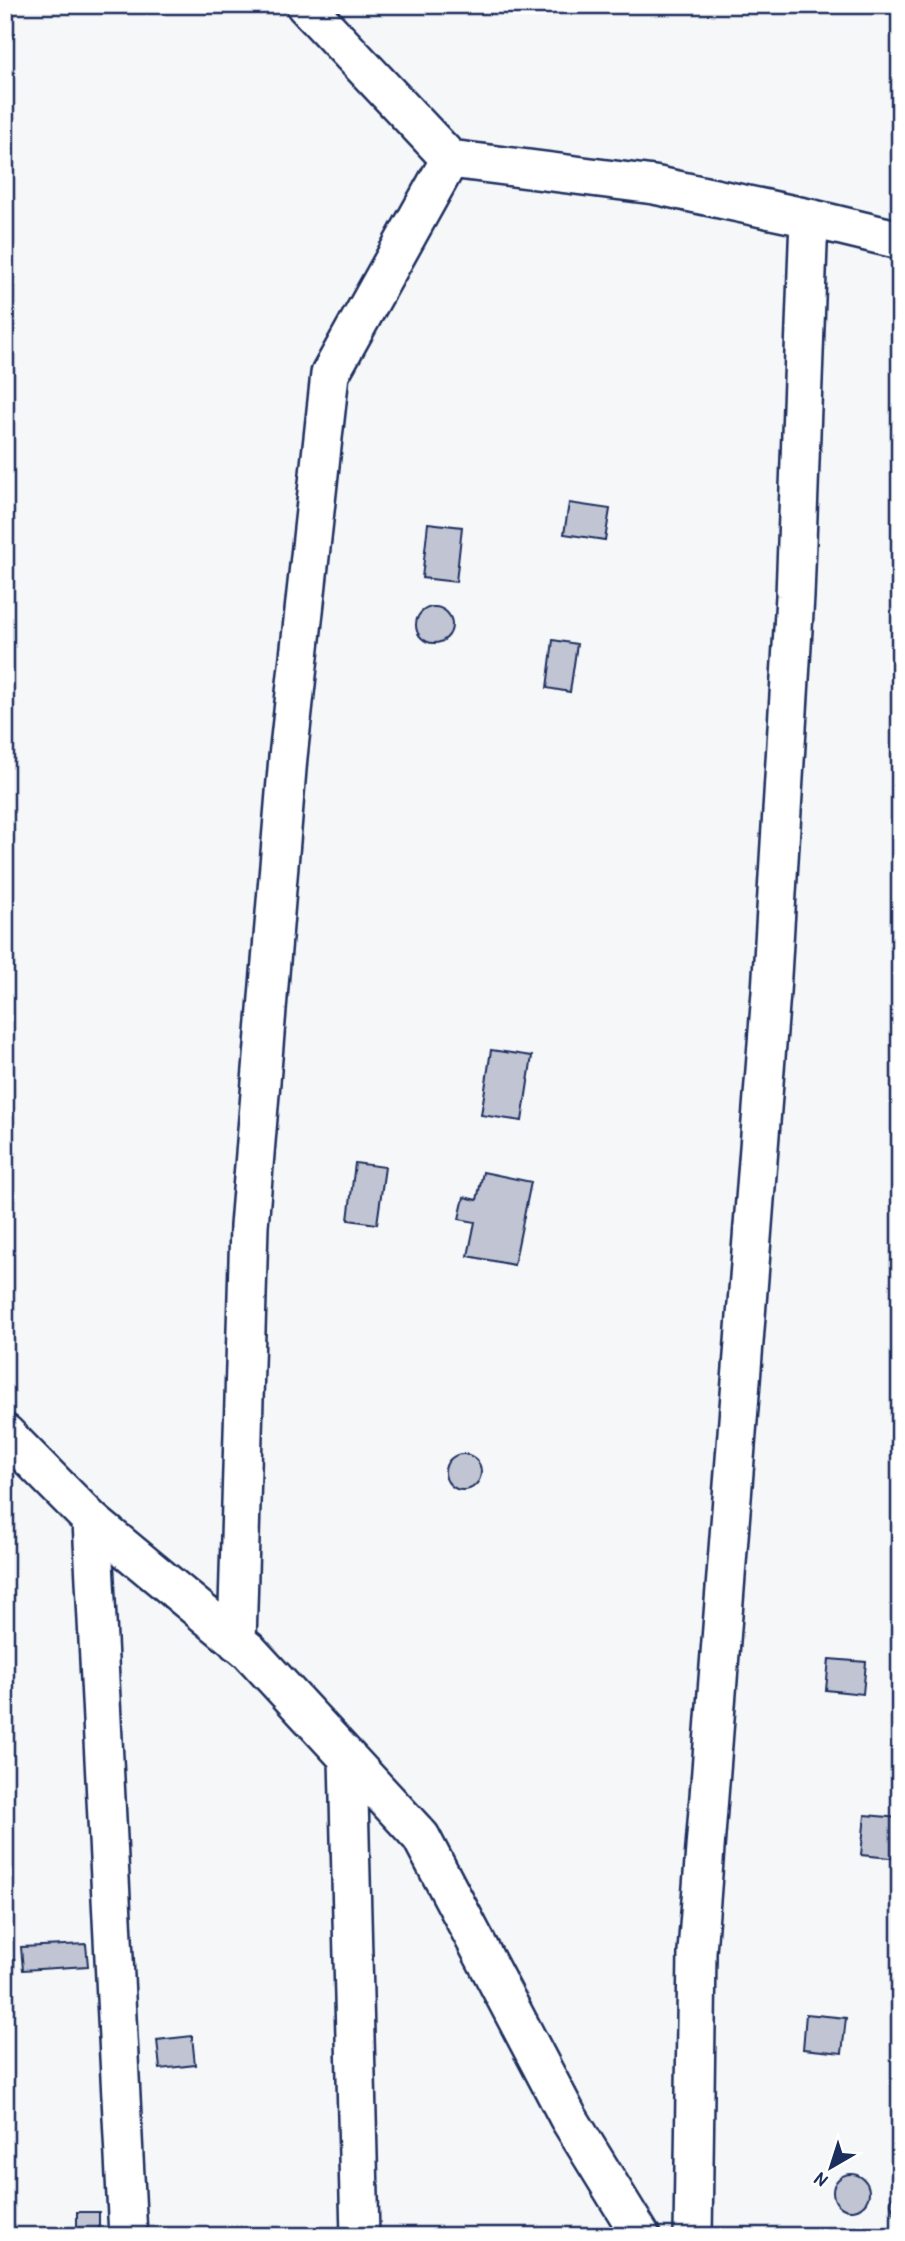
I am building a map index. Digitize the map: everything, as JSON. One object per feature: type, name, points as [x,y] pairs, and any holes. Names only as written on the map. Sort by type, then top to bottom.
[{"type":"street","points":[[305,5],[450,159],[654,185],[900,240]]},
{"type":"street","points":[[237,1642],[248,1226],[288,757],[330,374],[450,159]]},
{"type":"street","points":[[693,2236],[697,1952],[773,965],[795,596],[808,218]]},
{"type":"street","points":[[5,1433],[92,1521],[249,1651],[421,1837],[568,2117],[641,2236]]},
{"type":"street","points":[[92,1521],[128,2236]]},
{"type":"street","points":[[348,1758],[360,2236]]},
{"type":"building","points":[[569,503],[610,509],[605,540],[564,534]]},
{"type":"building","points":[[428,523],[462,527],[456,582],[422,578]]},
{"type":"building","points":[[434,607],[446,613],[452,625],[446,637],[434,643],[422,637],[416,625],[422,613]]},
{"type":"building","points":[[553,640],[577,644],[570,692],[547,688]]},
{"type":"building","points":[[491,1050],[532,1056],[522,1121],[481,1115]]},
{"type":"building","points":[[355,1163],[385,1167],[377,1224],[348,1220]]},
{"type":"building","points":[[483,1172],[531,1182],[514,1265],[468,1256],[475,1222],[459,1219],[464,1197],[477,1200]]},
{"type":"building","points":[[463,1454],[476,1459],[481,1472],[476,1485],[463,1490],[450,1485],[445,1472],[450,1459]]},
{"type":"building","points":[[829,1659],[866,1662],[863,1694],[826,1690]]},
{"type":"building","points":[[900,1774],[900,1801],[893,1788]]},
{"type":"building","points":[[865,1815],[900,1818],[900,1859],[861,1855]]},
{"type":"building","points":[[86,1944],[88,1966],[23,1970],[21,1947]]},
{"type":"building","points":[[5,1960],[14,1960],[13,1986],[5,1986]]},
{"type":"building","points":[[806,2014],[846,2018],[842,2053],[803,2049]]},
{"type":"building","points":[[192,2036],[195,2065],[160,2069],[157,2040]]},
{"type":"building","points":[[851,2174],[864,2179],[869,2192],[864,2205],[851,2210],[838,2205],[833,2192],[838,2179]]},
{"type":"building","points":[[5,2177],[8,2177],[6,2236],[5,2236]]},
{"type":"building","points":[[900,2187],[900,2218],[895,2215],[891,2204],[893,2193]]},
{"type":"building","points":[[77,2212],[99,2212],[99,2232],[77,2232]]}]
